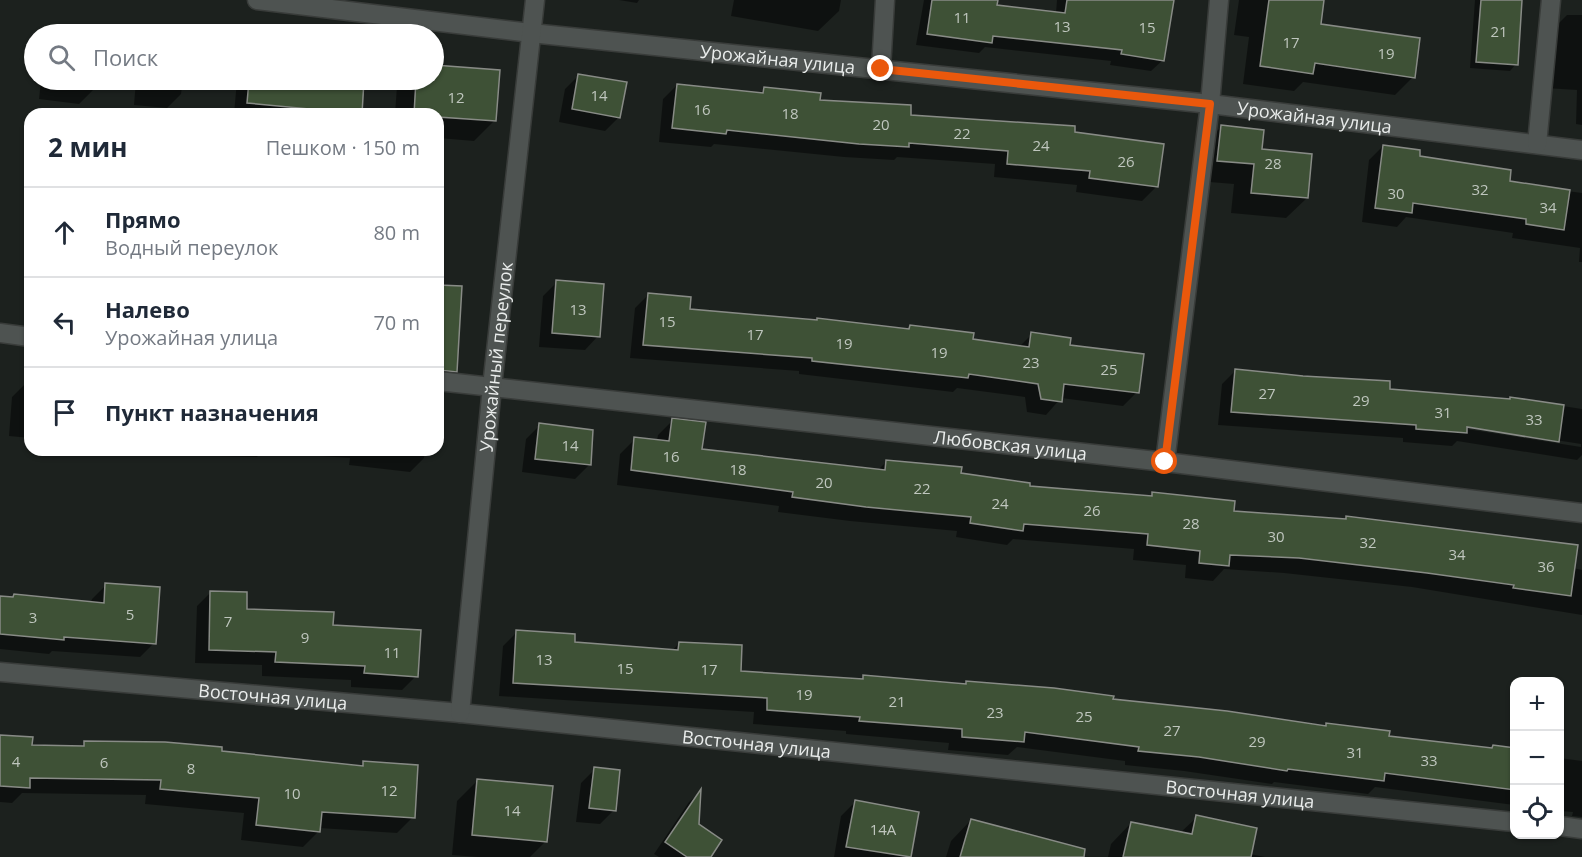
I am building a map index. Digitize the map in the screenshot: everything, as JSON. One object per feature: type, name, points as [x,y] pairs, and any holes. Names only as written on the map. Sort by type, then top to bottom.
[{"type":"street","name":"Урожайная улица","points":[[257,0],[531,33],[1210,104],[1582,150]]},
{"type":"street","name":"Урожайный переулок","points":[[460,713],[492,387],[535,0]]},
{"type":"street","points":[[881,69],[885,0]]},
{"type":"street","points":[[1165,462],[1210,104],[1219,0]]},
{"type":"street","points":[[1537,144],[1551,0]]},
{"type":"street","points":[[0,333],[24,336]]},
{"type":"street","name":"Любовская улица","points":[[444,382],[1165,462],[1582,513]]},
{"type":"street","name":"Восточная улица","points":[[0,672],[460,713],[1510,821]]},
{"type":"street","points":[[1564,827],[1582,829]]},
{"type":"building","points":[[932,0],[998,0],[997,5],[1065,13],[1067,0],[1174,0],[1164,61],[1121,54],[1122,50],[993,36],[992,43],[927,34]]},
{"type":"building","points":[[1269,0],[1324,0],[1321,24],[1420,38],[1415,78],[1315,63],[1313,74],[1260,66]]},
{"type":"building","points":[[1481,0],[1522,0],[1518,65],[1476,62]]},
{"type":"building","points":[[444,66],[500,70],[496,121],[444,117],[444,108],[414,108],[415,90],[444,90]]},
{"type":"building","points":[[578,74],[627,82],[620,118],[572,109]]},
{"type":"building","points":[[677,84],[763,93],[764,87],[821,93],[820,100],[911,105],[911,115],[1075,126],[1075,132],[1164,144],[1158,187],[1089,178],[1090,171],[1007,164],[1008,151],[909,143],[909,147],[859,144],[727,130],[726,134],[672,128]]},
{"type":"building","points":[[248,90],[363,90],[362,108],[299,108],[247,103]]},
{"type":"building","points":[[1221,125],[1264,130],[1262,149],[1312,154],[1308,198],[1251,193],[1254,164],[1217,161]]},
{"type":"building","points":[[1383,145],[1420,150],[1420,156],[1511,170],[1510,181],[1570,190],[1564,230],[1526,224],[1526,219],[1413,203],[1412,213],[1375,208]]},
{"type":"building","points":[[556,280],[604,284],[600,337],[552,333]]},
{"type":"building","points":[[444,285],[462,286],[457,372],[444,371]]},
{"type":"building","points":[[648,293],[691,297],[690,309],[817,320],[817,318],[909,329],[910,325],[974,333],[973,339],[1029,347],[1031,332],[1071,338],[1070,345],[1144,354],[1139,393],[1064,384],[1062,402],[1041,399],[1038,384],[969,374],[968,378],[812,361],[812,358],[643,345]]},
{"type":"building","points":[[1235,369],[1390,381],[1390,389],[1510,399],[1510,397],[1564,405],[1559,442],[1467,427],[1467,433],[1416,429],[1416,425],[1231,412]]},
{"type":"building","points":[[672,418],[706,422],[702,449],[885,470],[886,460],[962,467],[961,473],[1030,483],[1030,486],[1152,496],[1152,492],[1235,501],[1234,511],[1346,519],[1346,516],[1578,545],[1571,596],[1513,588],[1514,585],[1299,558],[1230,555],[1229,566],[1199,563],[1200,551],[1147,545],[1148,534],[1024,524],[1023,531],[970,523],[971,517],[792,497],[793,492],[631,470],[634,437],[669,441]]},
{"type":"building","points":[[539,423],[593,430],[591,465],[535,459]]},
{"type":"building","points":[[105,583],[160,587],[156,644],[64,637],[64,640],[0,634],[0,596],[13,597],[14,594],[104,603]]},
{"type":"building","points":[[210,591],[247,592],[247,609],[334,612],[333,625],[421,630],[418,677],[364,673],[365,666],[275,662],[276,652],[209,650]]},
{"type":"building","points":[[516,630],[575,634],[575,642],[678,650],[679,642],[742,645],[741,671],[863,679],[863,675],[966,684],[966,681],[1054,688],[1114,696],[1113,699],[1227,711],[1326,726],[1326,723],[1390,731],[1389,736],[1492,748],[1493,745],[1510,747],[1510,789],[1385,773],[1384,781],[1288,769],[1287,771],[1199,757],[1138,751],[1139,747],[1025,732],[1024,742],[962,737],[962,729],[859,721],[860,717],[767,710],[767,698],[513,683]]},
{"type":"building","points":[[0,735],[33,737],[32,745],[84,746],[84,741],[165,742],[222,747],[222,751],[363,766],[363,761],[418,765],[415,818],[322,812],[320,832],[256,825],[259,798],[160,789],[161,780],[30,778],[30,788],[0,786]]},
{"type":"building","points":[[594,767],[620,770],[616,811],[589,808]]},
{"type":"building","points":[[477,779],[553,786],[547,842],[472,835]]},
{"type":"building","points":[[701,789],[699,824],[722,840],[711,857],[687,857],[665,842]]},
{"type":"building","points":[[855,800],[919,812],[911,857],[846,847]]},
{"type":"building","points":[[1196,815],[1257,828],[1251,857],[1123,857],[1131,822],[1192,834]]},
{"type":"building","points":[[971,819],[1085,849],[1084,857],[960,857]]},
{"type":"route","points":[[881,69],[1210,104],[1165,462]]}]
